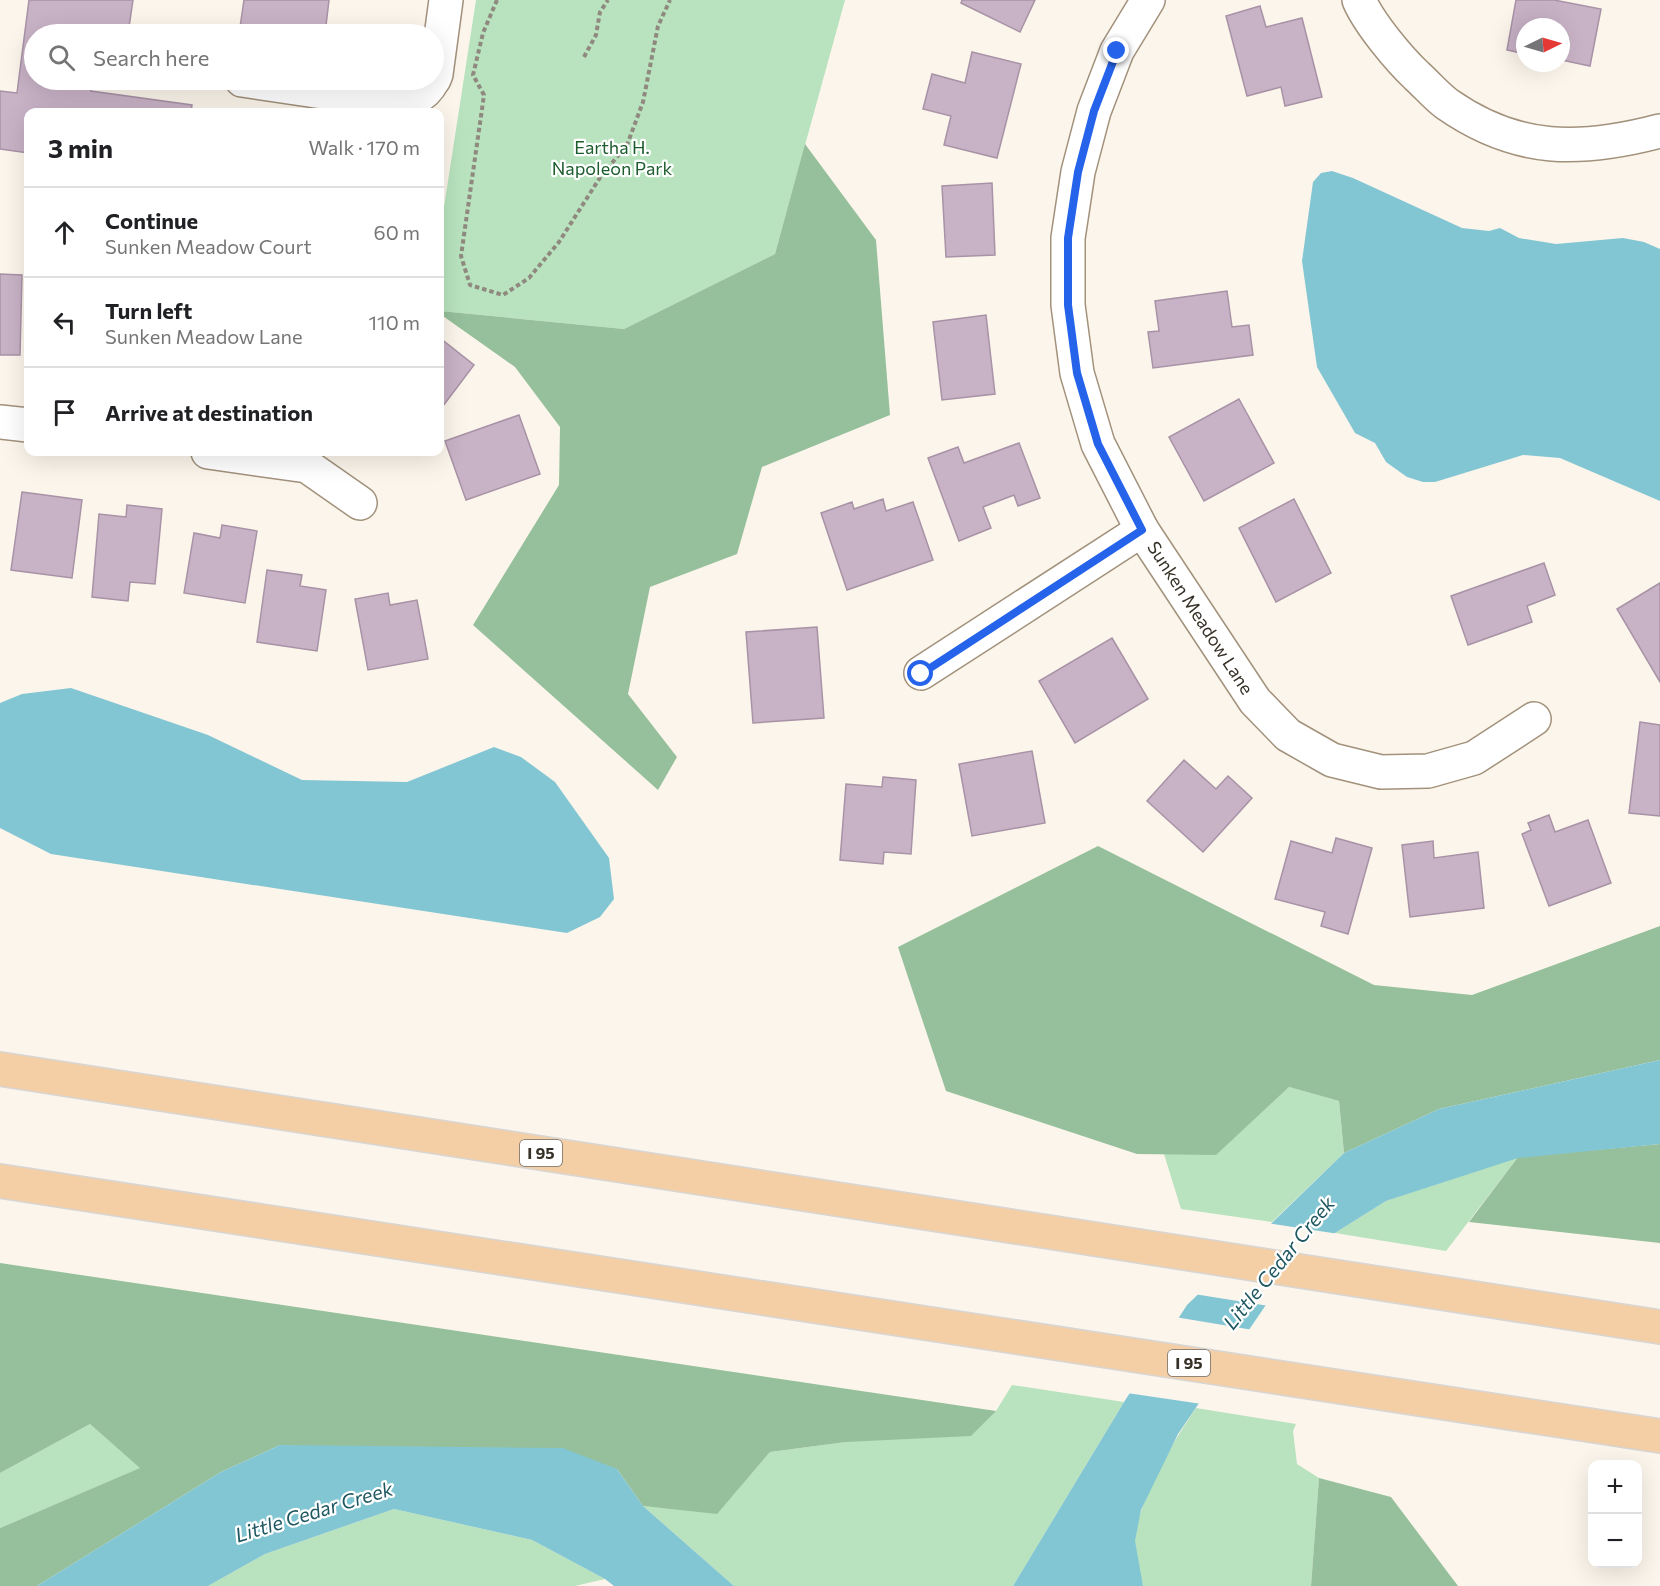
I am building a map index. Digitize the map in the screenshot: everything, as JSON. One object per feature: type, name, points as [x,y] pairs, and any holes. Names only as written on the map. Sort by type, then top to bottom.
[{"type":"highway","name":"I 95","points":[[0,1069],[1660,1327]]},
{"type":"highway","name":"I 95","points":[[0,1181],[1660,1436]]},
{"type":"street","points":[[443,24],[446,0]]},
{"type":"street","name":"Sunken Meadow Lane","points":[[1148,0],[1117,51],[1094,111],[1078,172],[1068,238],[1068,305],[1077,373],[1098,444],[1142,530],[1255,701],[1288,735],[1332,760],[1381,772],[1428,771],[1474,758],[1534,719]]},
{"type":"street","points":[[1359,0],[1407,66],[1446,103],[1496,132],[1548,145],[1591,145],[1660,131]]},
{"type":"street","points":[[309,90],[390,102],[420,97],[425,90]]},
{"type":"street","points":[[0,422],[24,425]]},
{"type":"street","points":[[236,456],[307,466],[360,503]]},
{"type":"street","points":[[921,674],[1142,530]]},
{"type":"path","points":[[497,0],[483,33],[473,75],[484,95],[460,256],[470,285],[503,295],[529,278],[559,242],[601,176],[627,145],[643,102],[658,26],[670,0]]},
{"type":"path","points":[[584,57],[596,35],[600,12],[608,0]]},
{"type":"green space","name":"Eartha H. Napoleon Park","points":[[476,0],[845,0],[775,254],[624,329],[444,311],[444,207]]},
{"type":"green space","points":[[805,144],[876,240],[890,415],[762,467],[737,554],[650,587],[628,694],[677,757],[658,790],[473,625],[559,485],[560,427],[515,367],[444,317],[444,311],[624,329],[775,254]]},
{"type":"green space","points":[[1098,846],[1374,985],[1472,995],[1660,926],[1660,1060],[1439,1109],[1344,1153],[1339,1101],[1289,1087],[1216,1155],[1137,1154],[946,1091],[898,947]]},
{"type":"green space","points":[[1289,1087],[1339,1101],[1344,1153],[1272,1222],[1181,1209],[1164,1154],[1216,1154]]},
{"type":"green space","points":[[1660,1144],[1660,1243],[1469,1222],[1518,1157]]},
{"type":"green space","points":[[1518,1157],[1446,1251],[1335,1233],[1386,1201]]},
{"type":"green space","points":[[0,1263],[996,1411],[971,1436],[846,1442],[770,1452],[717,1514],[643,1506],[617,1469],[280,1445],[221,1472],[37,1586],[0,1586],[0,1528],[140,1468],[90,1424],[0,1473]]},
{"type":"green space","points":[[1012,1385],[1124,1402],[1013,1586],[734,1586],[643,1506],[717,1513],[770,1452],[846,1442],[996,1411]]},
{"type":"green space","points":[[1196,1408],[1296,1424],[1293,1431],[1297,1464],[1319,1478],[1311,1586],[1143,1586],[1135,1545],[1142,1508],[1158,1472]]},
{"type":"green space","points":[[90,1424],[141,1468],[0,1528],[0,1473]]},
{"type":"green space","points":[[1319,1478],[1391,1497],[1458,1586],[1311,1586]]},
{"type":"green space","points":[[394,1509],[532,1540],[605,1579],[575,1586],[208,1586],[265,1554]]},
{"type":"water","points":[[1332,171],[1353,178],[1462,228],[1489,231],[1500,228],[1519,238],[1556,244],[1623,238],[1644,242],[1660,249],[1660,501],[1560,458],[1523,455],[1435,482],[1423,482],[1407,477],[1386,462],[1375,443],[1355,433],[1317,367],[1302,261],[1313,182],[1321,173]]},
{"type":"water","points":[[71,688],[208,735],[302,780],[407,782],[494,747],[521,757],[555,782],[609,858],[614,899],[600,917],[567,933],[51,854],[0,828],[0,703],[22,694]]},
{"type":"water","name":"Little Cedar Creek","points":[[1660,1060],[1660,1144],[1518,1158],[1386,1201],[1300,1255],[1178,1434],[1141,1510],[1135,1541],[1143,1586],[1013,1586],[1124,1402],[1187,1305],[1344,1153],[1439,1109]]},
{"type":"water","name":"Little Cedar Creek","points":[[280,1445],[563,1448],[617,1469],[643,1506],[734,1586],[614,1586],[532,1540],[394,1509],[265,1554],[208,1586],[37,1586],[221,1472]]},
{"type":"pier","points":[[1267,1223],[1339,1234],[1302,1257],[1269,1306],[1194,1294]]},
{"type":"pier","points":[[1175,1317],[1253,1330],[1202,1404],[1127,1393]]},
{"type":"building","points":[[29,0],[133,0],[129,24],[26,24]]},
{"type":"building","points":[[244,0],[329,0],[326,24],[240,24]]},
{"type":"building","points":[[962,0],[1035,0],[1020,32],[961,3]]},
{"type":"building","points":[[1516,0],[1554,0],[1601,9],[1590,66],[1570,62],[1570,18],[1516,18],[1516,52],[1507,50]]},
{"type":"building","points":[[1260,6],[1266,27],[1302,18],[1322,97],[1285,106],[1281,87],[1247,96],[1226,16]]},
{"type":"building","points":[[24,39],[24,90],[91,90],[192,105],[192,108],[24,108],[24,152],[0,149],[0,91],[17,93]]},
{"type":"building","points":[[972,52],[1021,64],[997,158],[944,145],[951,116],[923,109],[932,74],[965,83]]},
{"type":"building","points":[[992,183],[995,255],[946,257],[942,186]]},
{"type":"building","points":[[0,274],[22,275],[20,355],[0,355]]},
{"type":"building","points":[[1227,291],[1232,327],[1249,325],[1253,355],[1153,368],[1148,332],[1159,331],[1155,301]]},
{"type":"building","points":[[986,315],[995,394],[942,400],[933,322]]},
{"type":"building","points":[[444,341],[474,365],[444,405]]},
{"type":"building","points":[[1239,399],[1274,463],[1204,501],[1169,437]]},
{"type":"building","points":[[519,415],[540,474],[466,500],[445,441]]},
{"type":"building","points":[[1019,443],[1040,498],[1018,506],[1014,495],[983,507],[991,528],[959,541],[928,458],[958,447],[964,463]]},
{"type":"building","points":[[22,492],[82,500],[72,578],[11,570]]},
{"type":"building","points":[[883,499],[886,511],[913,502],[933,560],[847,590],[821,513],[852,502],[854,509]]},
{"type":"building","points":[[1294,499],[1331,573],[1276,602],[1239,528]]},
{"type":"building","points":[[127,505],[162,509],[155,584],[130,582],[128,601],[92,597],[99,514],[126,517]]},
{"type":"building","points":[[222,525],[257,531],[245,603],[184,593],[194,533],[220,538]]},
{"type":"building","points":[[1544,563],[1555,595],[1527,606],[1532,622],[1468,645],[1451,596]]},
{"type":"building","points":[[267,570],[302,575],[300,586],[326,590],[317,651],[257,642]]},
{"type":"building","points":[[1660,583],[1660,682],[1617,609]]},
{"type":"building","points":[[388,593],[390,605],[417,600],[428,659],[368,670],[355,599]]},
{"type":"building","points":[[817,627],[824,718],[753,723],[746,632]]},
{"type":"building","points":[[1112,638],[1148,699],[1075,743],[1039,681]]},
{"type":"building","points":[[1640,722],[1660,725],[1660,816],[1629,813]]},
{"type":"building","points":[[1032,751],[1045,823],[972,836],[959,764]]},
{"type":"building","points":[[1184,760],[1216,789],[1228,776],[1252,798],[1203,852],[1147,801]]},
{"type":"building","points":[[883,777],[916,780],[911,854],[884,852],[883,864],[840,860],[846,784],[882,787]]},
{"type":"building","points":[[1549,815],[1555,832],[1588,820],[1611,883],[1549,906],[1522,834],[1531,830],[1528,823]]},
{"type":"building","points":[[1336,838],[1372,848],[1348,934],[1321,926],[1325,912],[1275,899],[1291,841],[1332,853]]},
{"type":"building","points":[[1433,841],[1434,858],[1478,852],[1484,908],[1410,917],[1402,845]]},
{"type":"route","points":[[921,674],[1142,530],[1098,444],[1077,373],[1068,305],[1068,238],[1078,172],[1094,111],[1117,51]]}]
